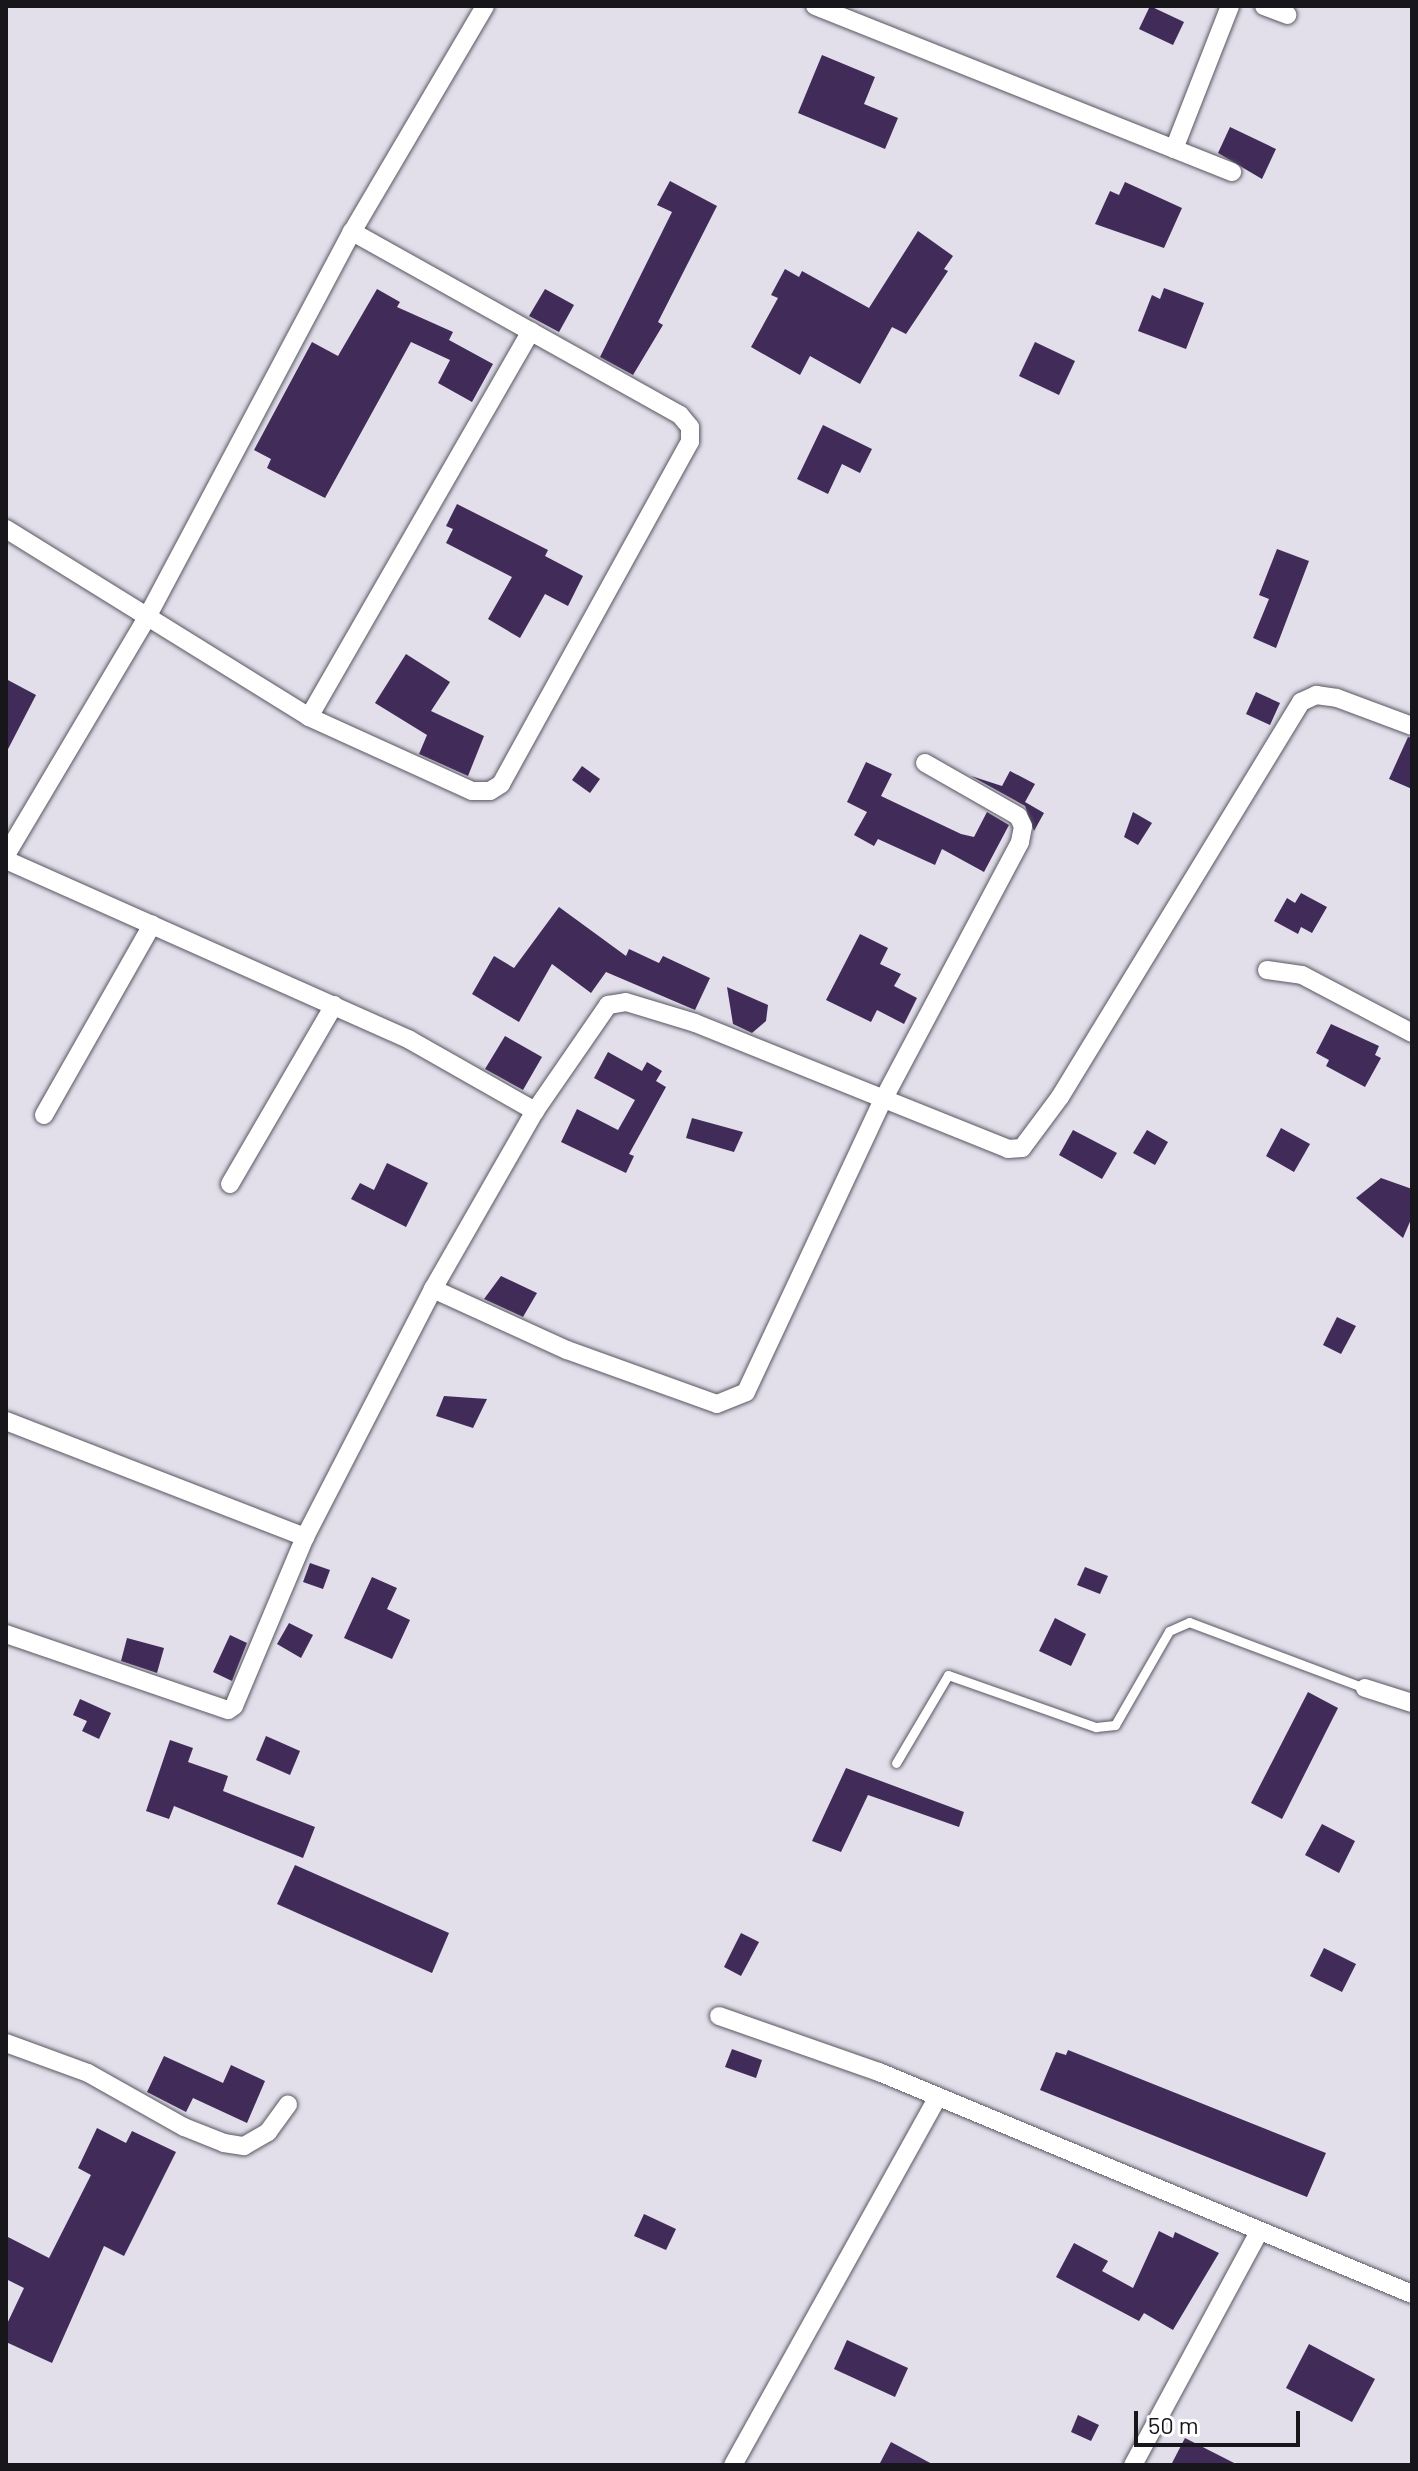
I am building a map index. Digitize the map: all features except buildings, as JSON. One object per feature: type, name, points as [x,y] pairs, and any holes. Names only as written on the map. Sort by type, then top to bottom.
[{"type":"street","points":[[485,6],[352,232],[146,619],[6,857],[410,1040],[535,1111]]},
{"type":"street","points":[[815,6],[1232,172]]},
{"type":"street","points":[[1174,149],[1230,6]]},
{"type":"street","points":[[1264,6],[1287,15]]},
{"type":"street","points":[[6,529],[146,619],[309,717],[472,791],[490,791],[501,784],[690,442],[690,427],[680,415],[352,232]]},
{"type":"street","points":[[309,717],[531,331]]},
{"type":"street","points":[[6,1634],[228,1710],[234,1706],[305,1537],[433,1289],[535,1111],[598,1015],[608,1005],[626,1002],[695,1023],[1008,1149],[1022,1148],[1060,1097],[1301,702],[1316,695],[1337,698],[1412,726]]},
{"type":"street","points":[[433,1289],[567,1350],[717,1404],[732,1402],[746,1392],[884,1098],[1020,842],[1023,826],[1018,816],[925,763]]},
{"type":"street","points":[[44,1115],[152,925]]},
{"type":"street","points":[[1267,970],[1302,975],[1412,1033]]},
{"type":"street","points":[[230,1184],[334,1005]]},
{"type":"street","points":[[6,1421],[305,1537]]},
{"type":"street","points":[[1365,1688],[1412,1703]]},
{"type":"street","points":[[719,2016],[937,2098],[1258,2234],[1412,2294]]},
{"type":"street","points":[[6,2043],[88,2073],[184,2127],[224,2143],[244,2146],[268,2132],[288,2104]]},
{"type":"street","points":[[733,2465],[937,2098]]},
{"type":"street","points":[[1133,2465],[1258,2234]]},
{"type":"lane","points":[[896,1763],[948,1675],[1096,1727],[1115,1725],[1169,1631],[1189,1622],[1365,1688]]}]
